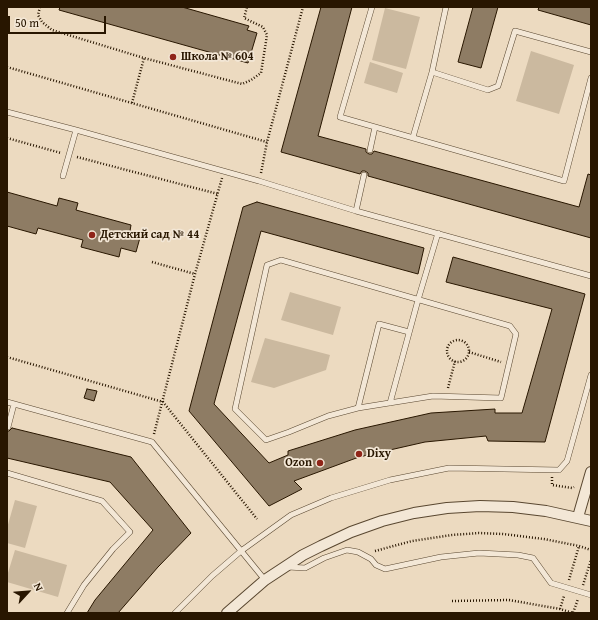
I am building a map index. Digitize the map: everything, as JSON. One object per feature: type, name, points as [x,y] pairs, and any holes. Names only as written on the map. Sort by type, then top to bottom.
[{"type":"street","points":[[578,517],[591,472]]},
{"type":"street","points":[[227,613],[265,580],[285,566],[309,552],[351,532],[382,521],[447,508],[480,506],[513,507],[546,511],[591,521]]},
{"type":"lane","points":[[372,7],[340,117],[564,181],[591,78]]},
{"type":"lane","points":[[413,137],[432,72],[446,7]]},
{"type":"lane","points":[[432,72],[488,90],[498,86],[516,31],[591,52]]},
{"type":"lane","points":[[7,112],[259,181],[356,211],[591,276]]},
{"type":"lane","points":[[370,150],[376,127]]},
{"type":"lane","points":[[63,176],[76,130]]},
{"type":"lane","points":[[356,211],[364,175]]},
{"type":"lane","points":[[390,403],[438,233]]},
{"type":"lane","points":[[281,260],[418,300],[510,326],[516,334],[500,398],[433,396],[358,408],[328,416],[266,440],[235,409],[267,265],[281,260]]},
{"type":"lane","points":[[358,408],[379,324],[409,332]]},
{"type":"lane","points":[[175,613],[212,576],[241,551],[291,515],[331,498],[390,480],[449,468],[559,470],[567,461],[591,375]]},
{"type":"lane","points":[[7,402],[152,442],[265,580]]},
{"type":"lane","points":[[8,427],[14,404]]},
{"type":"lane","points":[[7,473],[102,501],[130,532],[113,549],[84,585],[67,613]]},
{"type":"lane","points":[[285,566],[305,568],[324,558],[347,550],[358,552],[371,559],[376,565],[385,569],[441,557],[479,553],[518,555],[533,558],[551,583],[591,595]]},
{"type":"path","points":[[40,7],[38,15],[42,22],[52,30],[144,58],[242,84],[261,73],[267,35],[263,27],[244,18],[247,7]]},
{"type":"path","points":[[259,181],[267,142],[303,7]]},
{"type":"path","points":[[132,103],[144,58]]},
{"type":"path","points":[[7,67],[267,142]]},
{"type":"path","points":[[7,138],[218,194]]},
{"type":"path","points":[[152,442],[223,172]]},
{"type":"path","points":[[152,262],[196,274]]},
{"type":"path","points":[[456,340],[464,342],[468,346],[469,352],[467,357],[460,361],[454,361],[447,353],[448,347],[456,340]]},
{"type":"path","points":[[469,352],[509,364]]},
{"type":"path","points":[[7,357],[163,402],[258,519]]},
{"type":"path","points":[[445,396],[454,361]]},
{"type":"path","points":[[551,469],[552,485],[572,488],[576,485]]},
{"type":"path","points":[[364,555],[412,541],[452,535],[479,533],[544,539],[591,550]]},
{"type":"path","points":[[560,609],[579,546]]},
{"type":"path","points":[[452,601],[509,600],[560,609],[573,613]]},
{"type":"shaded area","points":[[385,8],[420,17],[406,69],[372,60]]},
{"type":"shaded area","points":[[531,51],[574,65],[559,114],[516,101]]},
{"type":"shaded area","points":[[370,62],[403,73],[397,93],[364,83]]},
{"type":"shaded area","points":[[290,292],[341,307],[333,335],[281,320]]},
{"type":"shaded area","points":[[265,338],[330,355],[326,370],[274,388],[251,382]]},
{"type":"shaded area","points":[[15,500],[37,506],[25,548],[7,543],[7,528]]},
{"type":"shaded area","points":[[15,550],[67,565],[58,597],[7,582],[7,576]]},
{"type":"building","points":[[60,7],[182,7],[249,26],[247,30],[257,33],[248,63],[59,10]]},
{"type":"building","points":[[321,7],[352,7],[318,136],[366,149],[366,152],[369,154],[372,154],[374,151],[579,207],[588,174],[591,175],[591,238],[368,176],[368,173],[365,171],[362,171],[360,174],[281,152]]},
{"type":"building","points":[[473,7],[498,7],[481,68],[458,62]]},
{"type":"building","points":[[539,7],[591,7],[591,25],[538,10]]},
{"type":"building","points":[[7,192],[57,206],[59,198],[78,203],[76,210],[131,225],[130,231],[141,234],[136,252],[121,248],[119,257],[81,247],[83,240],[38,228],[36,234],[7,226]]},
{"type":"building","points":[[257,202],[424,248],[418,274],[261,231],[214,404],[269,463],[288,455],[288,451],[355,430],[431,413],[495,409],[495,413],[522,413],[552,309],[446,282],[453,257],[585,294],[545,442],[488,441],[486,436],[425,442],[359,457],[294,481],[302,489],[269,506],[189,411],[243,207]]},
{"type":"building","points":[[87,389],[97,391],[94,401],[84,398]]},
{"type":"building","points":[[12,428],[131,457],[191,533],[158,567],[118,613],[87,613],[95,600],[153,530],[110,482],[7,458],[7,431]]},
{"type":"place","name":"Школа № 604","points":[[173,57]]},
{"type":"place","name":"Детский сад № 44","points":[[92,235]]},
{"type":"place","name":"Dixy","points":[[359,454]]},
{"type":"place","name":"Ozon","points":[[320,463]]}]
